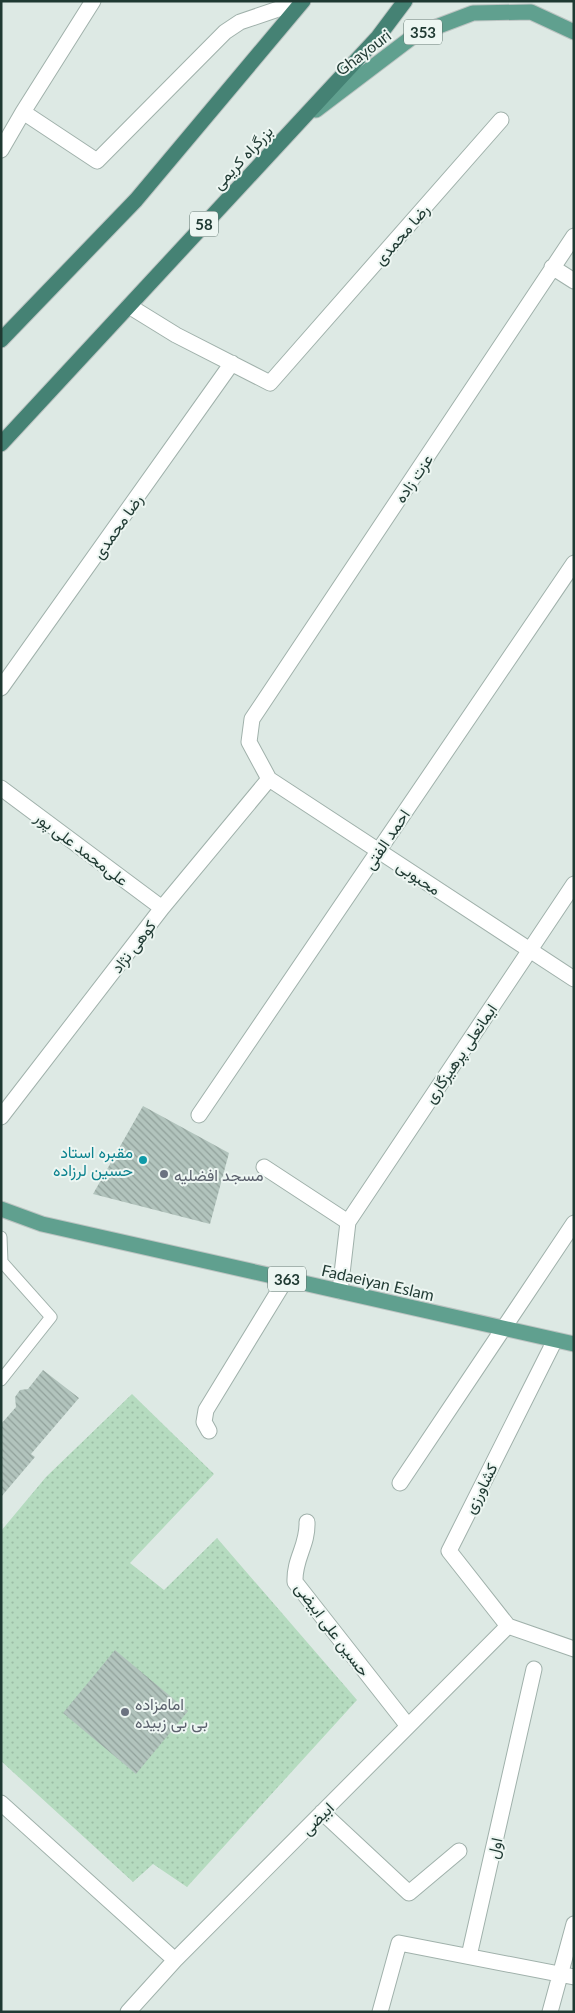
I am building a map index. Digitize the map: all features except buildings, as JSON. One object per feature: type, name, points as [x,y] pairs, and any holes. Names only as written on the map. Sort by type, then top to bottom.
[{"type":"highway","points":[[1,340],[136,200],[302,1]]},
{"type":"highway","name":"بزرگراه کریمی","points":[[1,444],[378,37],[405,1]]},
{"type":"main road","name":"Ghayouri","points":[[295,126],[415,35],[473,13],[526,7],[574,32]]},
{"type":"main road","name":"Fadaeiyan Eslam","points":[[1,1209],[42,1224],[574,1344]]},
{"type":"street","points":[[1,150],[93,1]]},
{"type":"street","points":[[23,112],[97,161],[225,32],[240,22],[302,1]]},
{"type":"street","name":"رضا محمدی","points":[[129,306],[176,335],[270,383],[500,120]]},
{"type":"street","name":"عزت زاده","points":[[252,719],[574,236]]},
{"type":"street","points":[[552,267],[574,281]]},
{"type":"street","name":"رضا محمدی","points":[[1,688],[232,363]]},
{"type":"street","name":"احمد الفتی","points":[[199,1115],[574,563]]},
{"type":"street","name":"محبوبی","points":[[252,719],[249,742],[269,779],[574,979]]},
{"type":"street","name":"کوهی نژاد","points":[[1,1117],[162,908],[269,779]]},
{"type":"street","name":"علی‌محمد علی پور","points":[[1,788],[162,908]]},
{"type":"street","name":"ایمانعلی پرهیزگاری","points":[[348,1222],[528,950],[574,884]]},
{"type":"street","points":[[264,1167],[348,1222],[340,1291]]},
{"type":"street","points":[[400,1483],[574,1223]]},
{"type":"street","points":[[209,1431],[204,1422],[206,1410],[286,1279]]},
{"type":"street","name":"کشاورزی","points":[[508,1626],[448,1551],[555,1340]]},
{"type":"street","name":"حسین علی ابیضی","points":[[307,1522],[308,1536],[295,1569],[295,1582],[408,1726]]},
{"type":"street","points":[[508,1626],[574,1649]]},
{"type":"street","name":"ابیضی","points":[[128,2012],[175,1960],[508,1626]]},
{"type":"street","name":"اول","points":[[469,1956],[534,1670]]},
{"type":"street","points":[[1,1803],[175,1960]]},
{"type":"street","points":[[322,1812],[409,1893],[459,1851]]},
{"type":"street","points":[[550,2012],[567,1976],[574,1924]]},
{"type":"street","points":[[380,2012],[399,1943],[567,1976]]},
{"type":"lane","points":[[1,1237],[2,1262],[51,1317],[1,1380]]},
{"type":"green space","points":[[132,1394],[214,1474],[130,1563],[164,1590],[217,1538],[357,1700],[187,1887],[153,1864],[133,1882],[1,1761],[1,1531],[46,1477]]},
{"type":"place","name":"مقبره استاد حسین لرزاده","points":[[143,1160]]},
{"type":"place","name":"مسجد افضلیه","points":[[164,1174]]},
{"type":"place","name":"امامزاده بی بی زبیده","points":[[125,1712]]}]
